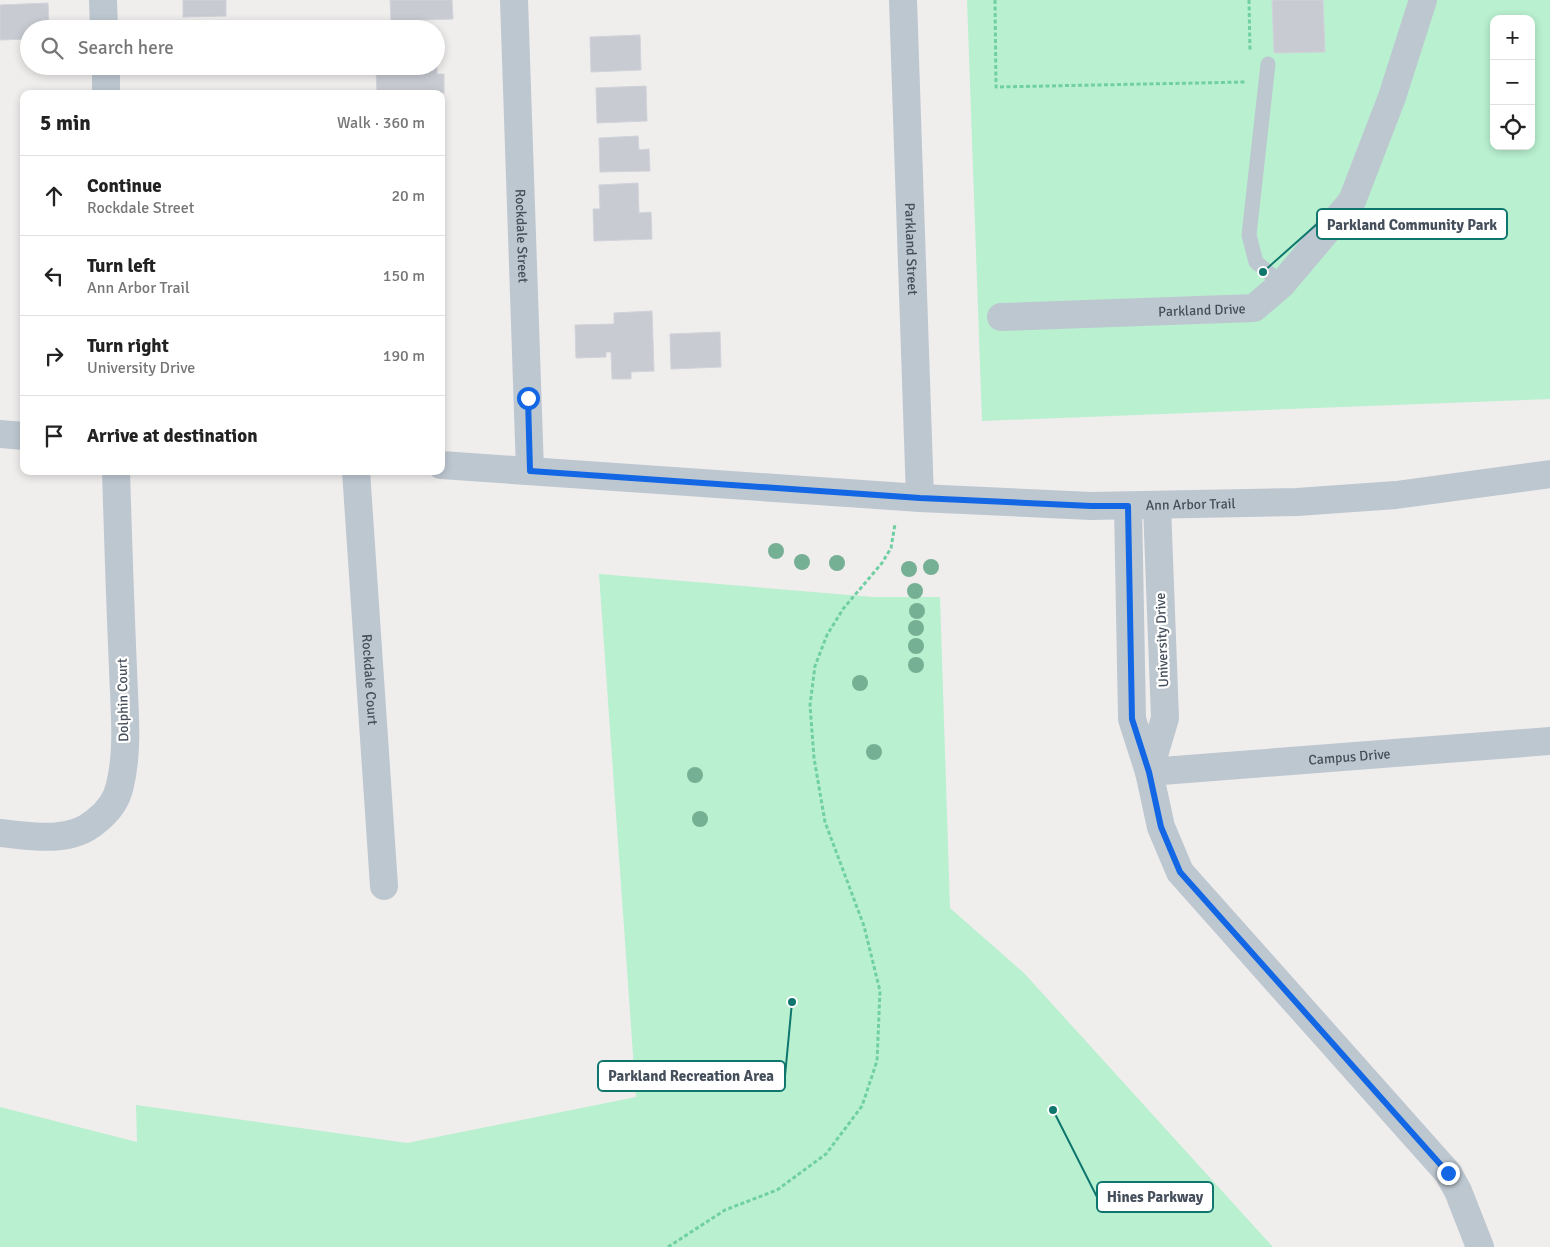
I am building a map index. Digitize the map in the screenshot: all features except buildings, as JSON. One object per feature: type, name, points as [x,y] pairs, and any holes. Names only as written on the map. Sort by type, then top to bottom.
[{"type":"street","points":[[103,0],[104,20]]},
{"type":"street","name":"Rockdale Street","points":[[514,0],[530,471]]},
{"type":"street","name":"Parkland Street","points":[[903,0],[920,498]]},
{"type":"street","name":"Parkland Drive","points":[[1001,317],[1254,308],[1282,284],[1352,201],[1392,97],[1423,0]]},
{"type":"street","points":[[106,75],[106,90]]},
{"type":"street","points":[[0,434],[20,436]]},
{"type":"street","name":"Ann Arbor Trail","points":[[445,465],[920,498],[1091,506],[1297,502],[1396,495],[1550,474]]},
{"type":"street","name":"Dolphin Court","points":[[0,833],[39,836],[66,835],[82,830],[94,823],[108,810],[120,785],[125,737],[116,475]]},
{"type":"street","name":"Rockdale Court","points":[[356,475],[384,886]]},
{"type":"street","name":"University Drive","points":[[1128,506],[1132,719],[1149,772],[1161,827],[1180,872],[1448,1173],[1458,1191],[1480,1247]]},
{"type":"street","name":"University Drive","points":[[1149,772],[1164,718],[1157,506]]},
{"type":"street","name":"Campus Drive","points":[[1149,772],[1550,741]]},
{"type":"lane","points":[[1268,64],[1248,235],[1256,262],[1282,284]]},
{"type":"path","points":[[995,0],[996,87],[1250,82]]},
{"type":"path","points":[[1249,0],[1250,55]]},
{"type":"path","points":[[668,1247],[725,1210],[777,1190],[826,1154],[862,1106],[878,1061],[880,992],[864,926],[825,822],[814,758],[810,705],[815,666],[827,635],[843,610],[882,563],[891,548],[896,517]]},
{"type":"green space","points":[[967,0],[1550,0],[1550,399],[982,421]]},
{"type":"green space","points":[[599,574],[873,597],[940,597],[950,908],[1024,973],[1273,1247],[0,1247],[0,1107],[137,1142],[136,1105],[407,1143],[636,1097]]},
{"type":"place","name":"Parkland Community Park","points":[[1263,272]]},
{"type":"place","name":"Parkland Recreation Area","points":[[792,1002]]},
{"type":"place","name":"Hines Parkway","points":[[1053,1110]]},
{"type":"route","points":[[528,398],[530,471],[920,498],[1128,506],[1132,719],[1149,772],[1161,827],[1180,872],[1448,1173]]}]
